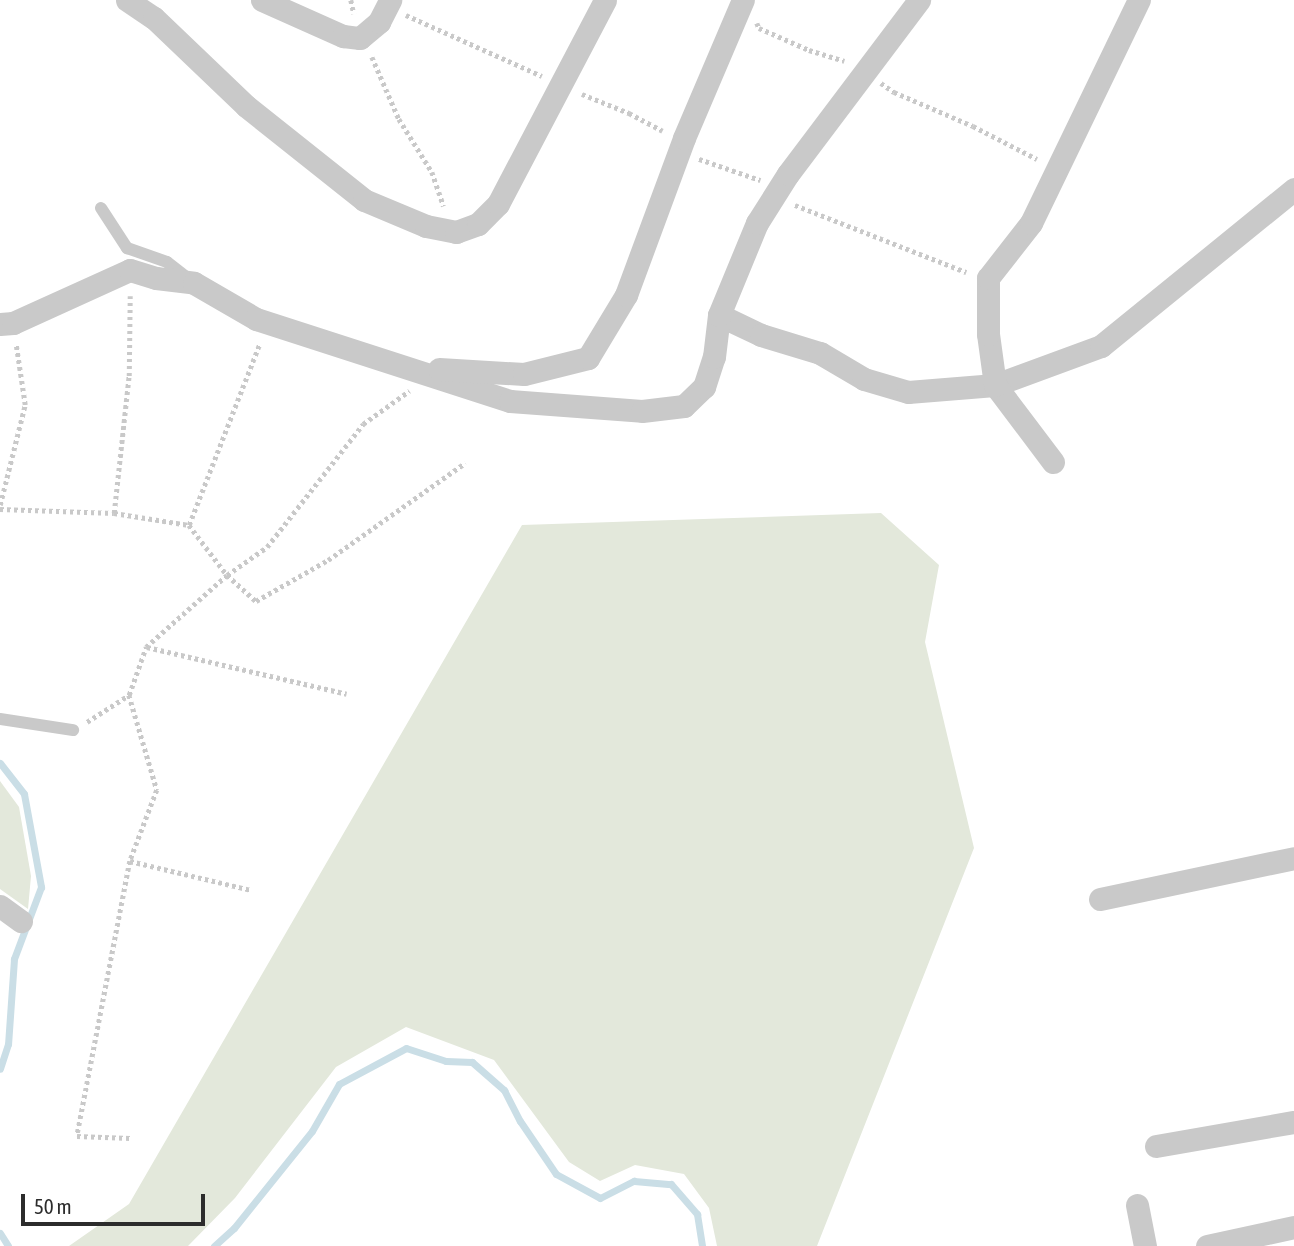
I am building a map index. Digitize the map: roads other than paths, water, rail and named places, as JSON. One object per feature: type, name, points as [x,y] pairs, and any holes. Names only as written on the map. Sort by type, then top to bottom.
[{"type":"street","points":[[127,0],[154,19],[246,106],[364,200],[426,226],[456,232],[478,224],[498,204],[605,0]]},
{"type":"street","points":[[262,0],[343,36],[359,38],[379,22],[390,0]]},
{"type":"street","points":[[422,371],[524,374],[588,358],[626,295],[684,138],[744,0]]},
{"type":"street","points":[[6,323],[130,270],[156,278],[194,283],[256,318],[510,401],[642,411],[684,406],[704,387],[714,357],[719,315],[757,223],[788,174],[919,0]]},
{"type":"street","points":[[1053,462],[995,385],[989,334],[988,278],[1031,223],[1139,0]]},
{"type":"street","points":[[719,315],[761,335],[820,353],[864,379],[908,392],[995,385],[1101,346],[1294,189]]},
{"type":"street","points":[[1100,899],[1294,858]]},
{"type":"street","points":[[0,906],[21,921]]},
{"type":"street","points":[[1156,1146],[1294,1122]]},
{"type":"street","points":[[1137,1205],[1145,1246]]},
{"type":"street","points":[[1207,1246],[1294,1227]]},
{"type":"lane","points":[[101,208],[127,248],[167,262],[194,283]]},
{"type":"lane","points":[[0,719],[73,730]]},
{"type":"waterway","points":[[0,763],[24,794],[41,887],[14,959],[8,1044],[0,1069]]},
{"type":"waterway","points":[[214,1246],[234,1228],[312,1131],[339,1084],[406,1048],[446,1061],[472,1062],[504,1090],[520,1121],[556,1174],[600,1198],[634,1181],[671,1184],[697,1214],[702,1246]]},
{"type":"waterway","points":[[0,1233],[8,1246]]}]
